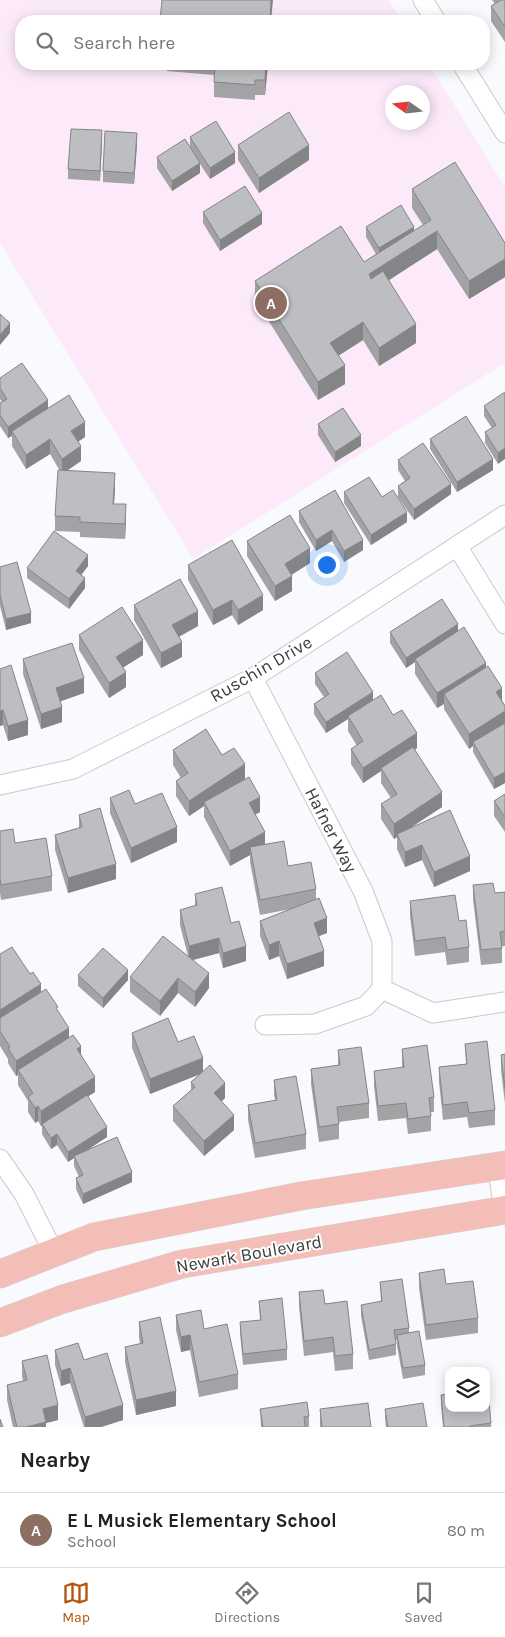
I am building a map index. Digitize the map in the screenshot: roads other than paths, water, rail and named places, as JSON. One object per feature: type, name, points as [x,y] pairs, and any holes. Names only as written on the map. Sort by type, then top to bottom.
[{"type":"main road","points":[[0,1274],[94,1237],[301,1196],[501,1166]]},
{"type":"main road","name":"Newark Boulevard","points":[[0,1323],[63,1300],[182,1264],[505,1211]]},
{"type":"street","points":[[423,0],[432,15]]},
{"type":"street","points":[[466,70],[505,133]]},
{"type":"street","name":"Ruschin Drive","points":[[0,785],[73,769],[253,678],[505,516]]},
{"type":"street","points":[[456,546],[505,624]]},
{"type":"street","name":"Hafner Way","points":[[253,678],[363,891],[382,940],[382,989]]},
{"type":"street","points":[[265,1025],[315,1024],[366,1006],[382,989],[433,1013],[505,1002]]},
{"type":"street","points":[[0,1159],[24,1194],[54,1253]]},
{"type":"street","points":[[501,1166],[505,1211]]},
{"type":"place","name":"E L Musick Elementary School","points":[[271,303]]}]
